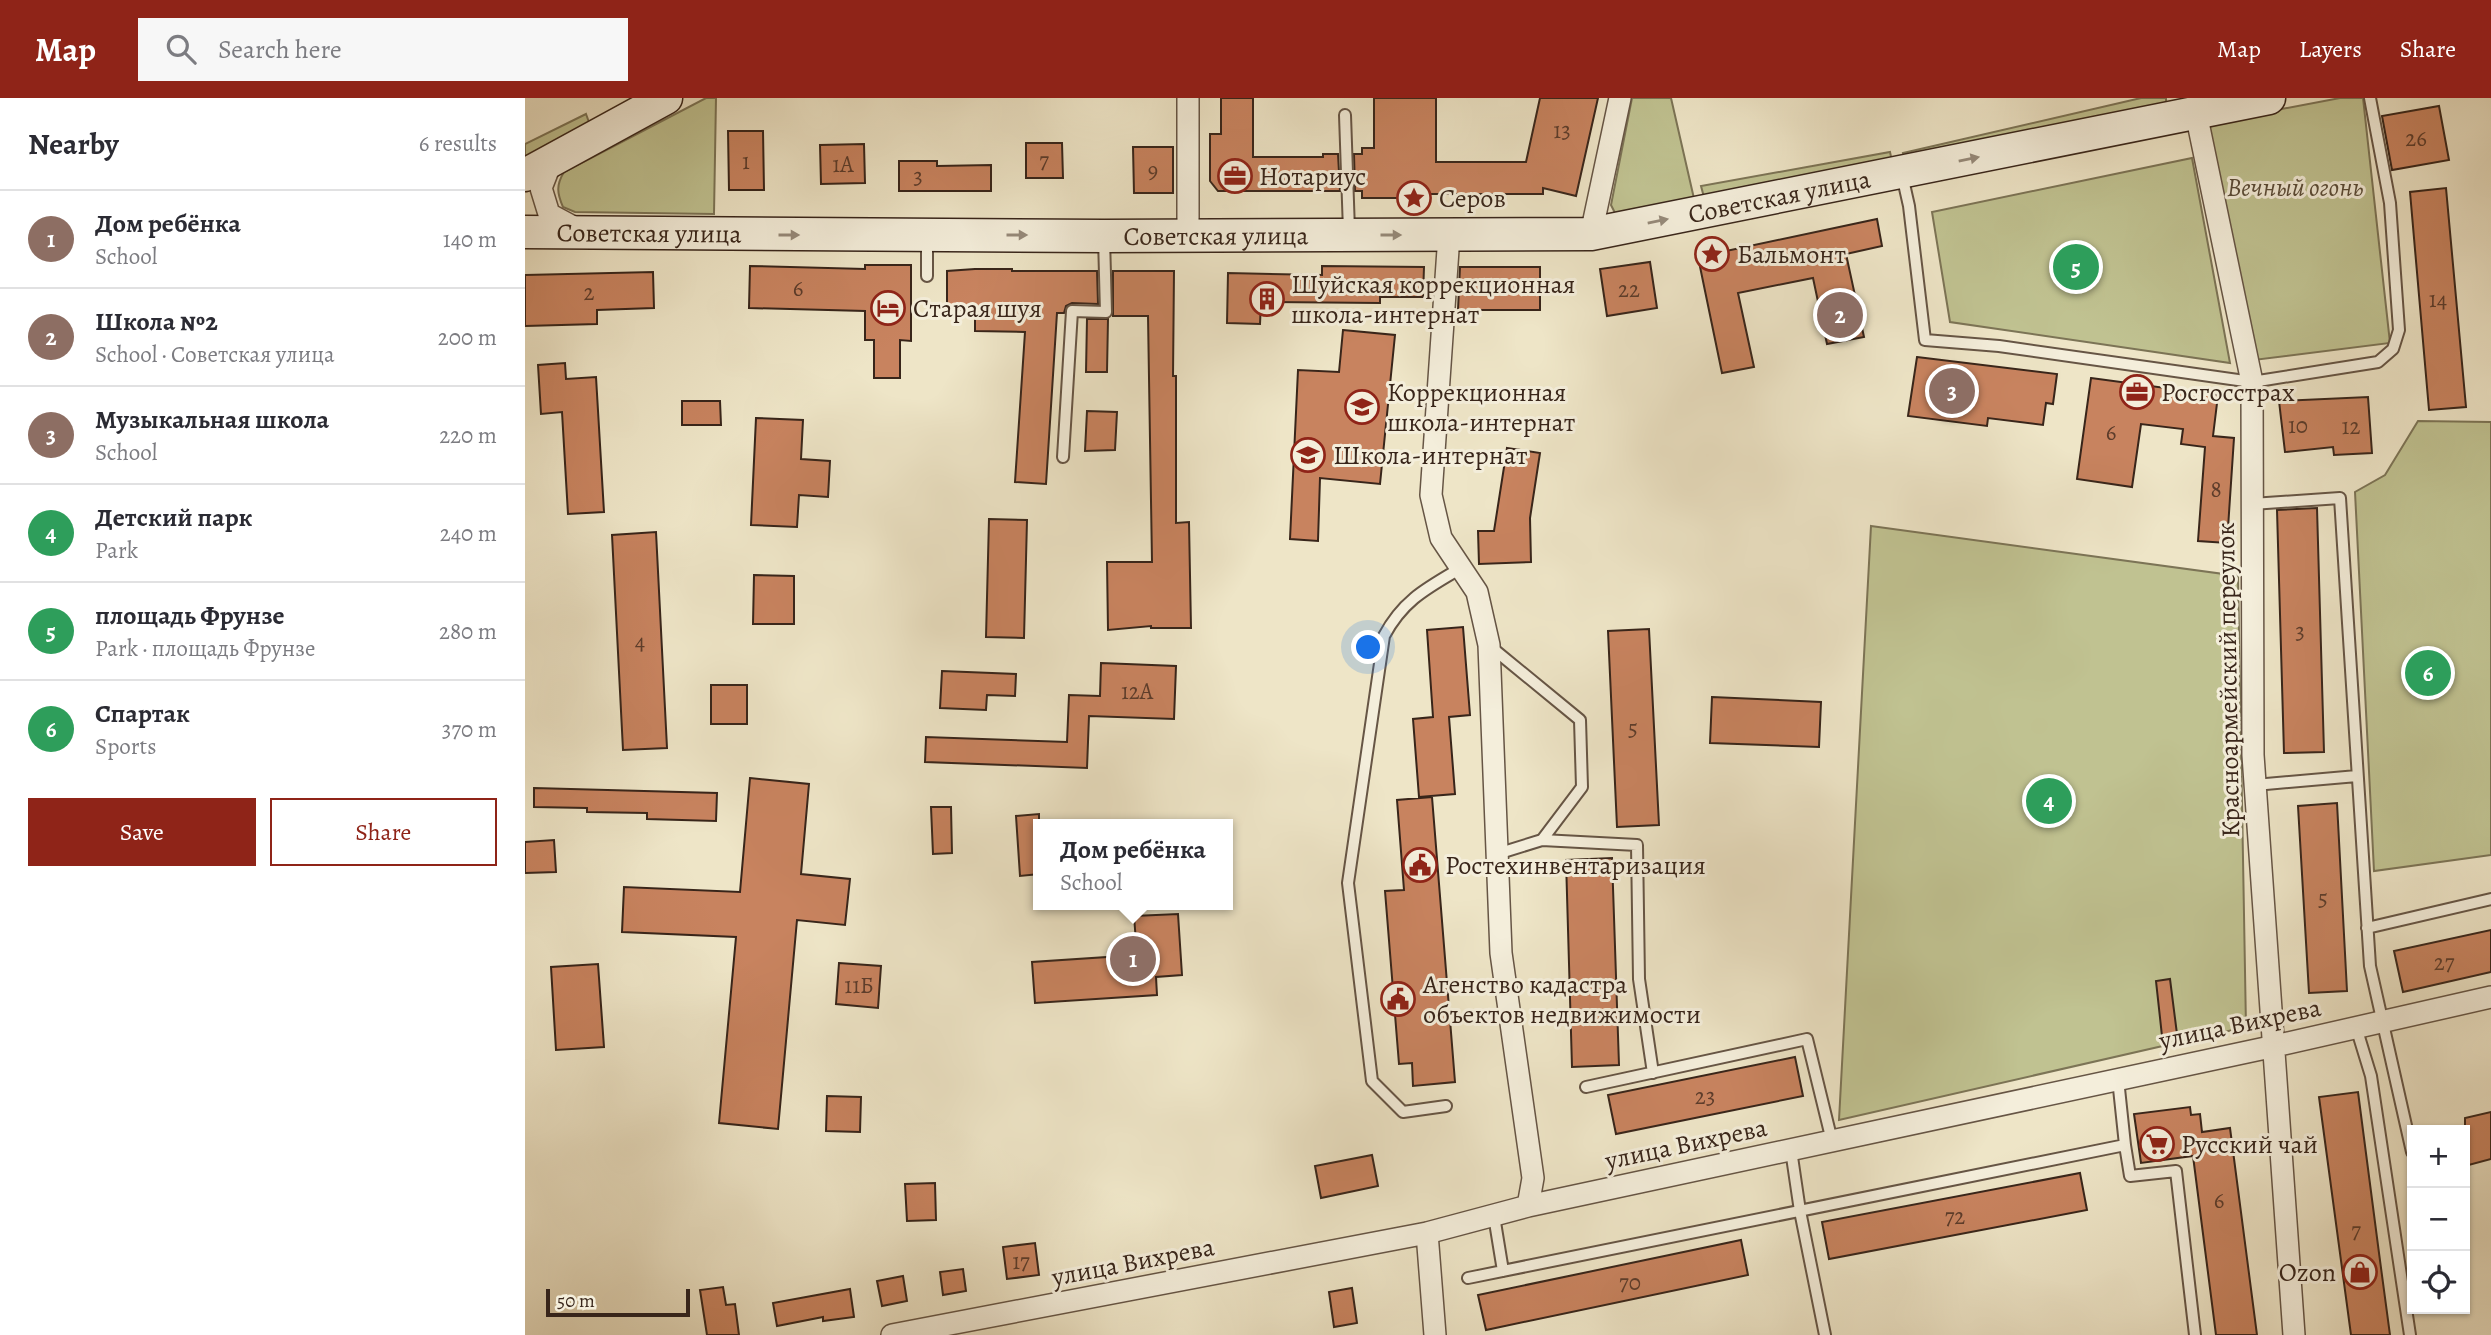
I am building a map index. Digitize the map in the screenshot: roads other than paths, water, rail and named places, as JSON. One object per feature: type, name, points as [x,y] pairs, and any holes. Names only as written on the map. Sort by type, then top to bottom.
[{"type":"street","points":[[585,234],[549,214],[538,168],[666,98]]},
{"type":"street","points":[[1188,98],[1188,236]]},
{"type":"street","points":[[1591,234],[1620,98]]},
{"type":"street","points":[[2193,106],[2269,98]]},
{"type":"street","name":"Советская улица","points":[[525,232],[1104,236],[1591,234],[2179,115],[2193,106]]},
{"type":"street","name":"Красноармейский переулок","points":[[2193,106],[2252,382],[2252,755],[2294,1335]]},
{"type":"street","points":[[1449,235],[1431,495],[1441,538],[1477,592],[1489,645],[1501,953],[1534,1178],[1528,1206]]},
{"type":"street","name":"улица Вихрева","points":[[892,1335],[1427,1233],[1528,1206],[2491,997]]},
{"type":"street","points":[[1427,1233],[1435,1335]]},
{"type":"lane","points":[[1902,173],[1909,206],[1925,340],[1999,346],[2252,382],[2378,362],[2393,349],[2399,330],[2390,203],[2370,98]]},
{"type":"lane","points":[[1345,115],[1349,234]]},
{"type":"lane","points":[[927,235],[927,276]]},
{"type":"lane","points":[[1063,457],[1072,311],[1105,312],[1104,236]]},
{"type":"lane","points":[[2252,504],[2340,498],[2370,966],[2407,1130]]},
{"type":"lane","points":[[1446,1106],[1403,1112],[1372,1081],[1348,883],[1384,636],[1392,620],[1418,593],[1461,568]]},
{"type":"lane","points":[[1489,645],[1580,720],[1582,787],[1542,840]]},
{"type":"lane","points":[[2255,785],[2357,776]]},
{"type":"lane","points":[[1497,854],[1542,840],[1637,845],[1639,979],[1653,1073]]},
{"type":"lane","points":[[2367,928],[2491,899]]},
{"type":"lane","points":[[2356,1027],[2371,1076],[2410,1335]]},
{"type":"lane","points":[[1586,1087],[1807,1039],[1832,1141]]},
{"type":"lane","points":[[2118,1080],[2130,1176],[2176,1171],[2195,1335]]},
{"type":"lane","points":[[1468,1278],[2125,1145]]},
{"type":"lane","points":[[1791,1150],[1800,1211],[1825,1335]]},
{"type":"lane","points":[[1494,1216],[1503,1271]]},
{"type":"place","name":"Нотариус","points":[[1235,176]]},
{"type":"place","name":"Серов","points":[[1414,198]]},
{"type":"place","name":"Бальмонт","points":[[1712,254]]},
{"type":"place","name":"площадь Фрунзе","points":[[2076,267]]},
{"type":"place","name":"Шуйская коррекционная школа-интернат","points":[[1267,299]]},
{"type":"place","name":"Старая шуя","points":[[888,308]]},
{"type":"place","name":"Школа №2","points":[[1840,315]]},
{"type":"place","name":"Музыкальная школа","points":[[1952,391]]},
{"type":"place","name":"Росгосстрах","points":[[2137,392]]},
{"type":"place","name":"Коррекционная школа-интернат","points":[[1362,407]]},
{"type":"place","name":"Школа-интернат","points":[[1308,455]]},
{"type":"place","name":"Спартак","points":[[2428,673]]},
{"type":"place","name":"Детский парк","points":[[2049,801]]},
{"type":"place","name":"Ростехинвентаризация","points":[[1420,865]]},
{"type":"place","name":"Дом ребёнка","points":[[1133,959]]},
{"type":"place","name":"Агенство кадастра объектов недвижимости","points":[[1398,999]]},
{"type":"place","name":"Русский чай","points":[[2157,1144]]},
{"type":"place","name":"Ozon","points":[[2360,1272]]},
{"type":"park label","name":"Вечный огонь","points":[[2295,187]]}]
